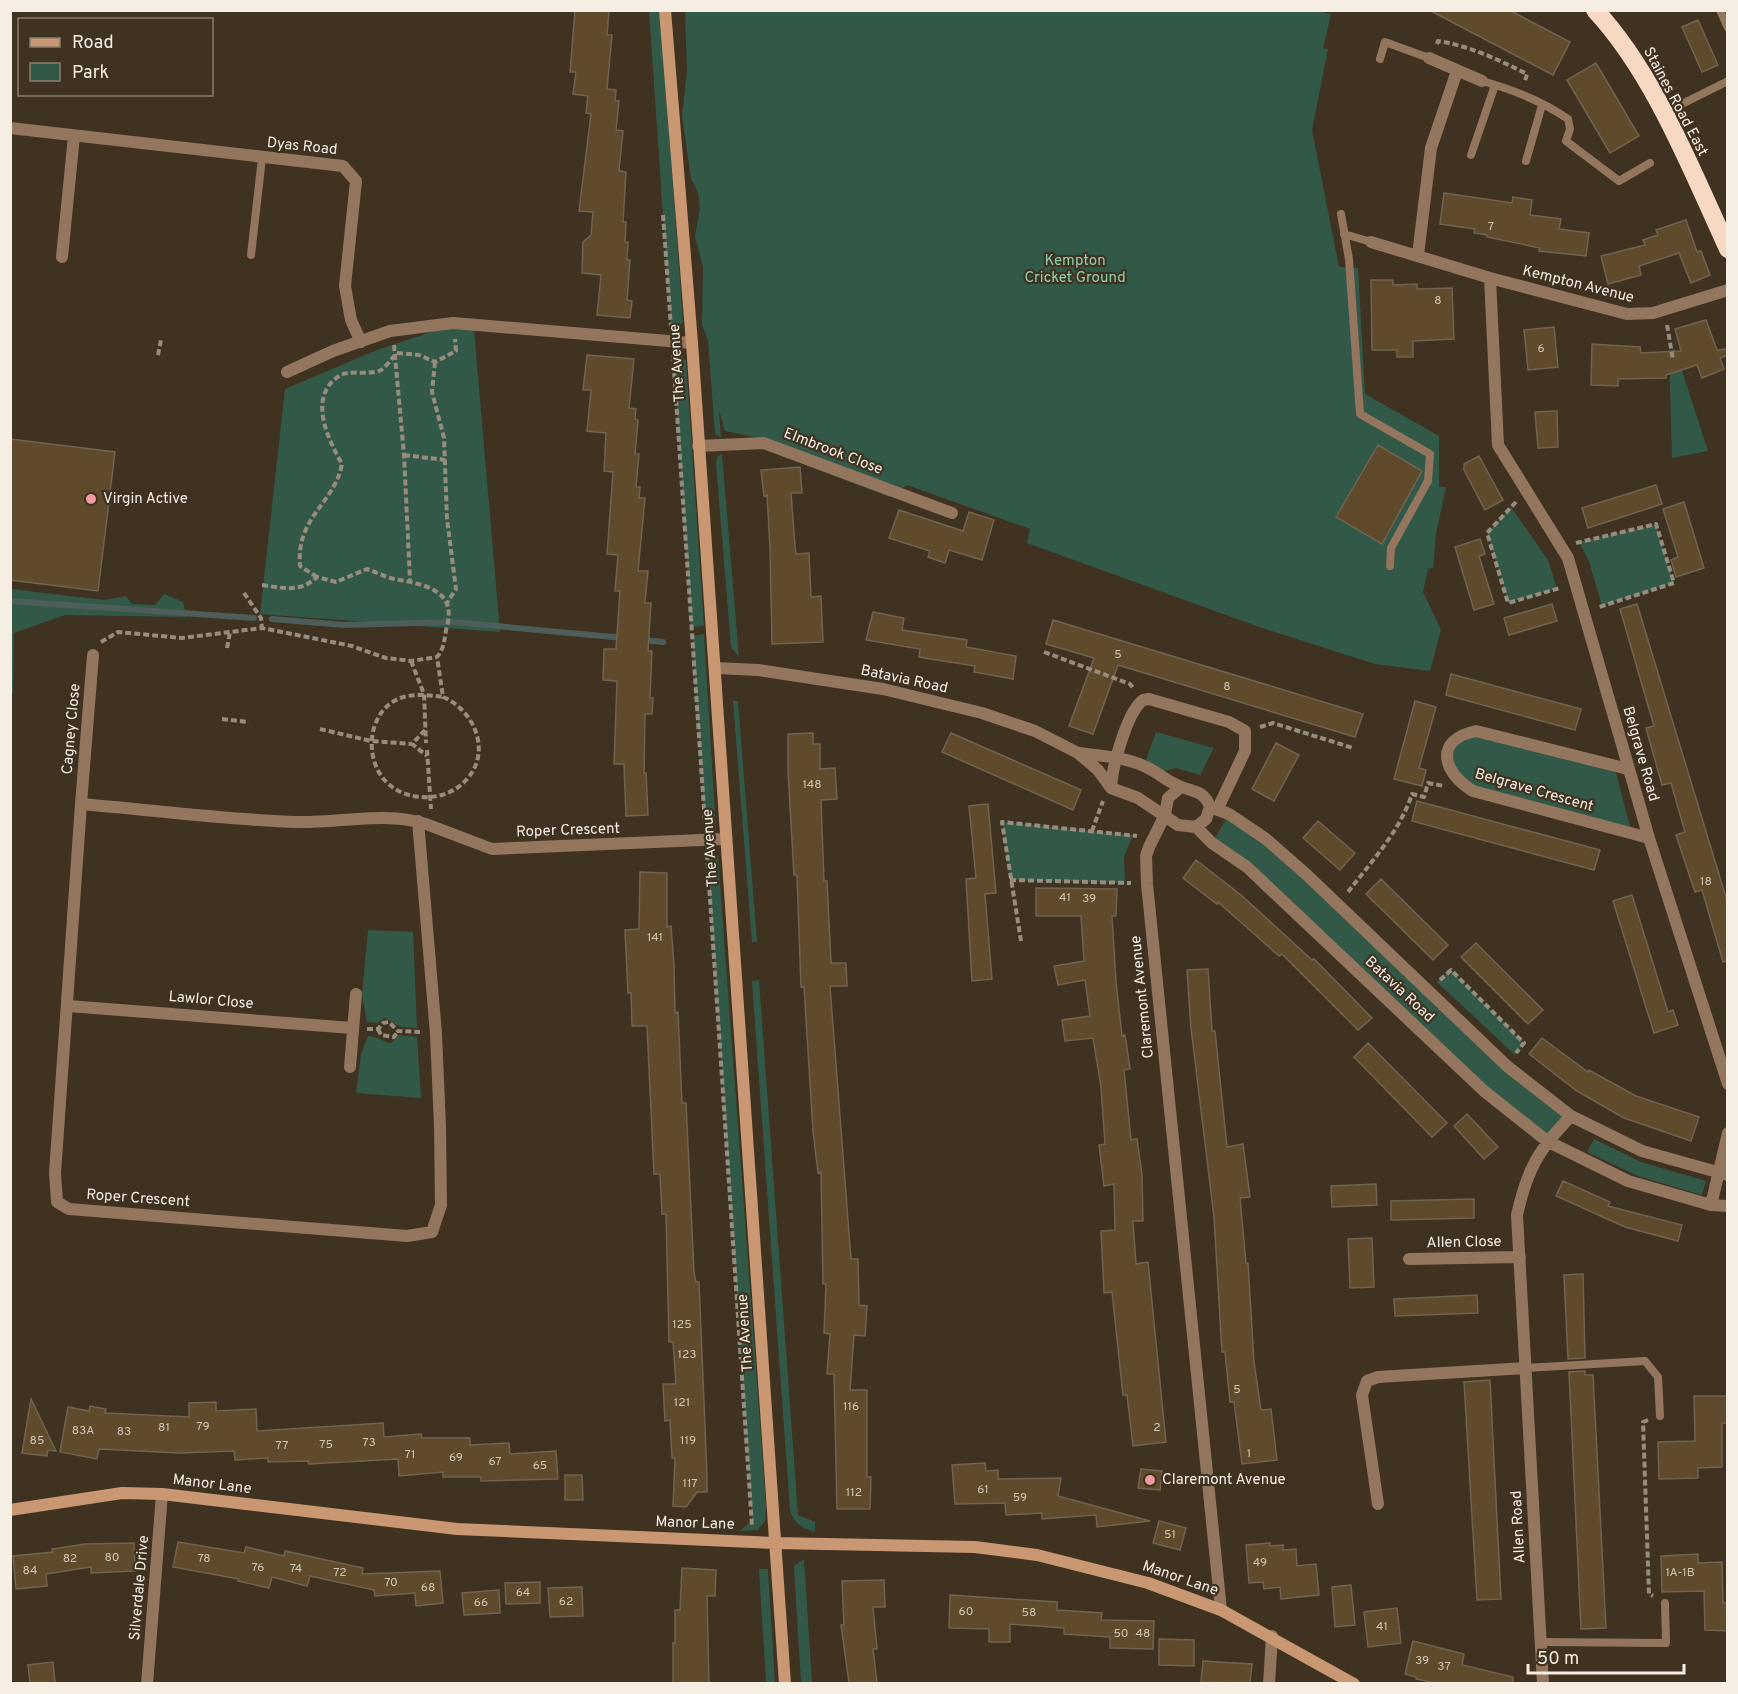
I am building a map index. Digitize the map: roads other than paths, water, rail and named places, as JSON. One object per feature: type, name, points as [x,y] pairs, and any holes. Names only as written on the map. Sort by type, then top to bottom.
[{"type":"highway","name":"Staines Road East","points":[[1595,10],[1624,45],[1663,113],[1728,249]]},
{"type":"street","name":"The Avenue","points":[[665,10],[692,344],[785,1683]]},
{"type":"street","points":[[1429,58],[1482,81]]},
{"type":"street","points":[[1418,255],[1431,148],[1457,71]]},
{"type":"street","name":"Dyas Road","points":[[10,128],[344,166],[356,181],[345,286],[351,320],[361,342]]},
{"type":"street","points":[[62,257],[74,136]]},
{"type":"street","name":"Kempton Avenue","points":[[1371,242],[1490,278],[1627,314],[1642,315],[1664,310],[1728,290]]},
{"type":"street","name":"Belgrave Road","points":[[1490,278],[1498,445],[1568,558],[1628,769],[1728,1084]]},
{"type":"street","points":[[287,372],[390,331],[453,323],[692,344]]},
{"type":"street","name":"Elmbrook Close","points":[[698,446],[765,443],[952,513]]},
{"type":"street","name":"Cagney Close","points":[[81,804],[93,655]]},
{"type":"street","name":"Batavia Road","points":[[715,668],[758,670],[883,689],[982,713],[1035,731],[1078,753],[1110,786],[1165,815],[1178,825],[1196,827],[1212,843],[1247,867],[1484,1091],[1547,1141],[1628,1181],[1711,1205],[1728,1206]]},
{"type":"street","points":[[1110,786],[1112,771],[1134,709],[1143,700],[1228,722],[1245,731],[1245,751],[1214,807],[1206,819],[1196,827]]},
{"type":"street","name":"Belgrave Crescent","points":[[1628,769],[1476,731],[1464,734],[1452,741],[1446,752],[1447,763],[1453,775],[1473,791],[1649,838]]},
{"type":"street","name":"Batavia Road","points":[[1078,753],[1117,758],[1143,766],[1181,787],[1201,793],[1214,807],[1266,838],[1507,1066],[1571,1116],[1642,1151],[1723,1175]]},
{"type":"street","points":[[1165,815],[1168,798],[1181,787]]},
{"type":"street","name":"Roper Crescent","points":[[422,823],[436,1034],[441,1204],[432,1232],[407,1236],[69,1209],[57,1202],[55,1173],[81,804],[297,822],[399,818],[422,823],[492,849],[725,839]]},
{"type":"street","name":"Claremont Avenue","points":[[1165,815],[1146,856],[1147,884],[1221,1610]]},
{"type":"street","points":[[350,1067],[356,994]]},
{"type":"street","name":"Lawlor Close","points":[[68,1006],[352,1028]]},
{"type":"street","name":"Allen Road","points":[[1543,1683],[1517,1215],[1524,1182],[1547,1141],[1571,1116]]},
{"type":"street","points":[[1711,1205],[1723,1175],[1728,1133]]},
{"type":"street","name":"Allen Close","points":[[1409,1258],[1520,1257]]},
{"type":"street","points":[[1378,1504],[1362,1395],[1367,1381],[1378,1377],[1526,1368]]},
{"type":"street","name":"Manor Lane","points":[[10,1510],[122,1493],[162,1494],[457,1529],[776,1543],[975,1547],[1037,1555],[1148,1583],[1221,1610],[1354,1683]]},
{"type":"street","name":"Silverdale Drive","points":[[147,1683],[162,1494]]},
{"type":"street","points":[[1269,1683],[1272,1636]]},
{"type":"lane","points":[[1720,10],[1728,28]]},
{"type":"lane","points":[[1380,59],[1385,42],[1429,58]]},
{"type":"lane","points":[[1482,81],[1521,95],[1568,119],[1570,129],[1566,141],[1619,181],[1650,163]]},
{"type":"lane","points":[[1663,113],[1728,81]]},
{"type":"lane","points":[[1471,155],[1495,85]]},
{"type":"lane","points":[[1526,161],[1542,105]]},
{"type":"lane","points":[[251,255],[262,158]]},
{"type":"lane","points":[[1341,214],[1349,260],[1360,414],[1430,454],[1428,481],[1391,548],[1390,566]]},
{"type":"lane","points":[[1344,234],[1371,242]]},
{"type":"lane","points":[[1526,1368],[1645,1361],[1658,1377],[1660,1416]]},
{"type":"lane","points":[[1541,1642],[1666,1643],[1665,1603]]},
{"type":"waterway","points":[[10,601],[254,618]]},
{"type":"waterway","points":[[272,619],[344,625],[453,622],[624,638]]},
{"type":"waterway","points":[[643,640],[663,642]]},
{"type":"place","name":"Virgin Active","points":[[91,499]]},
{"type":"place","name":"Claremont Avenue","points":[[1150,1480]]},
{"type":"park label","name":"Kempton Cricket Ground","points":[[1075,270]]}]
